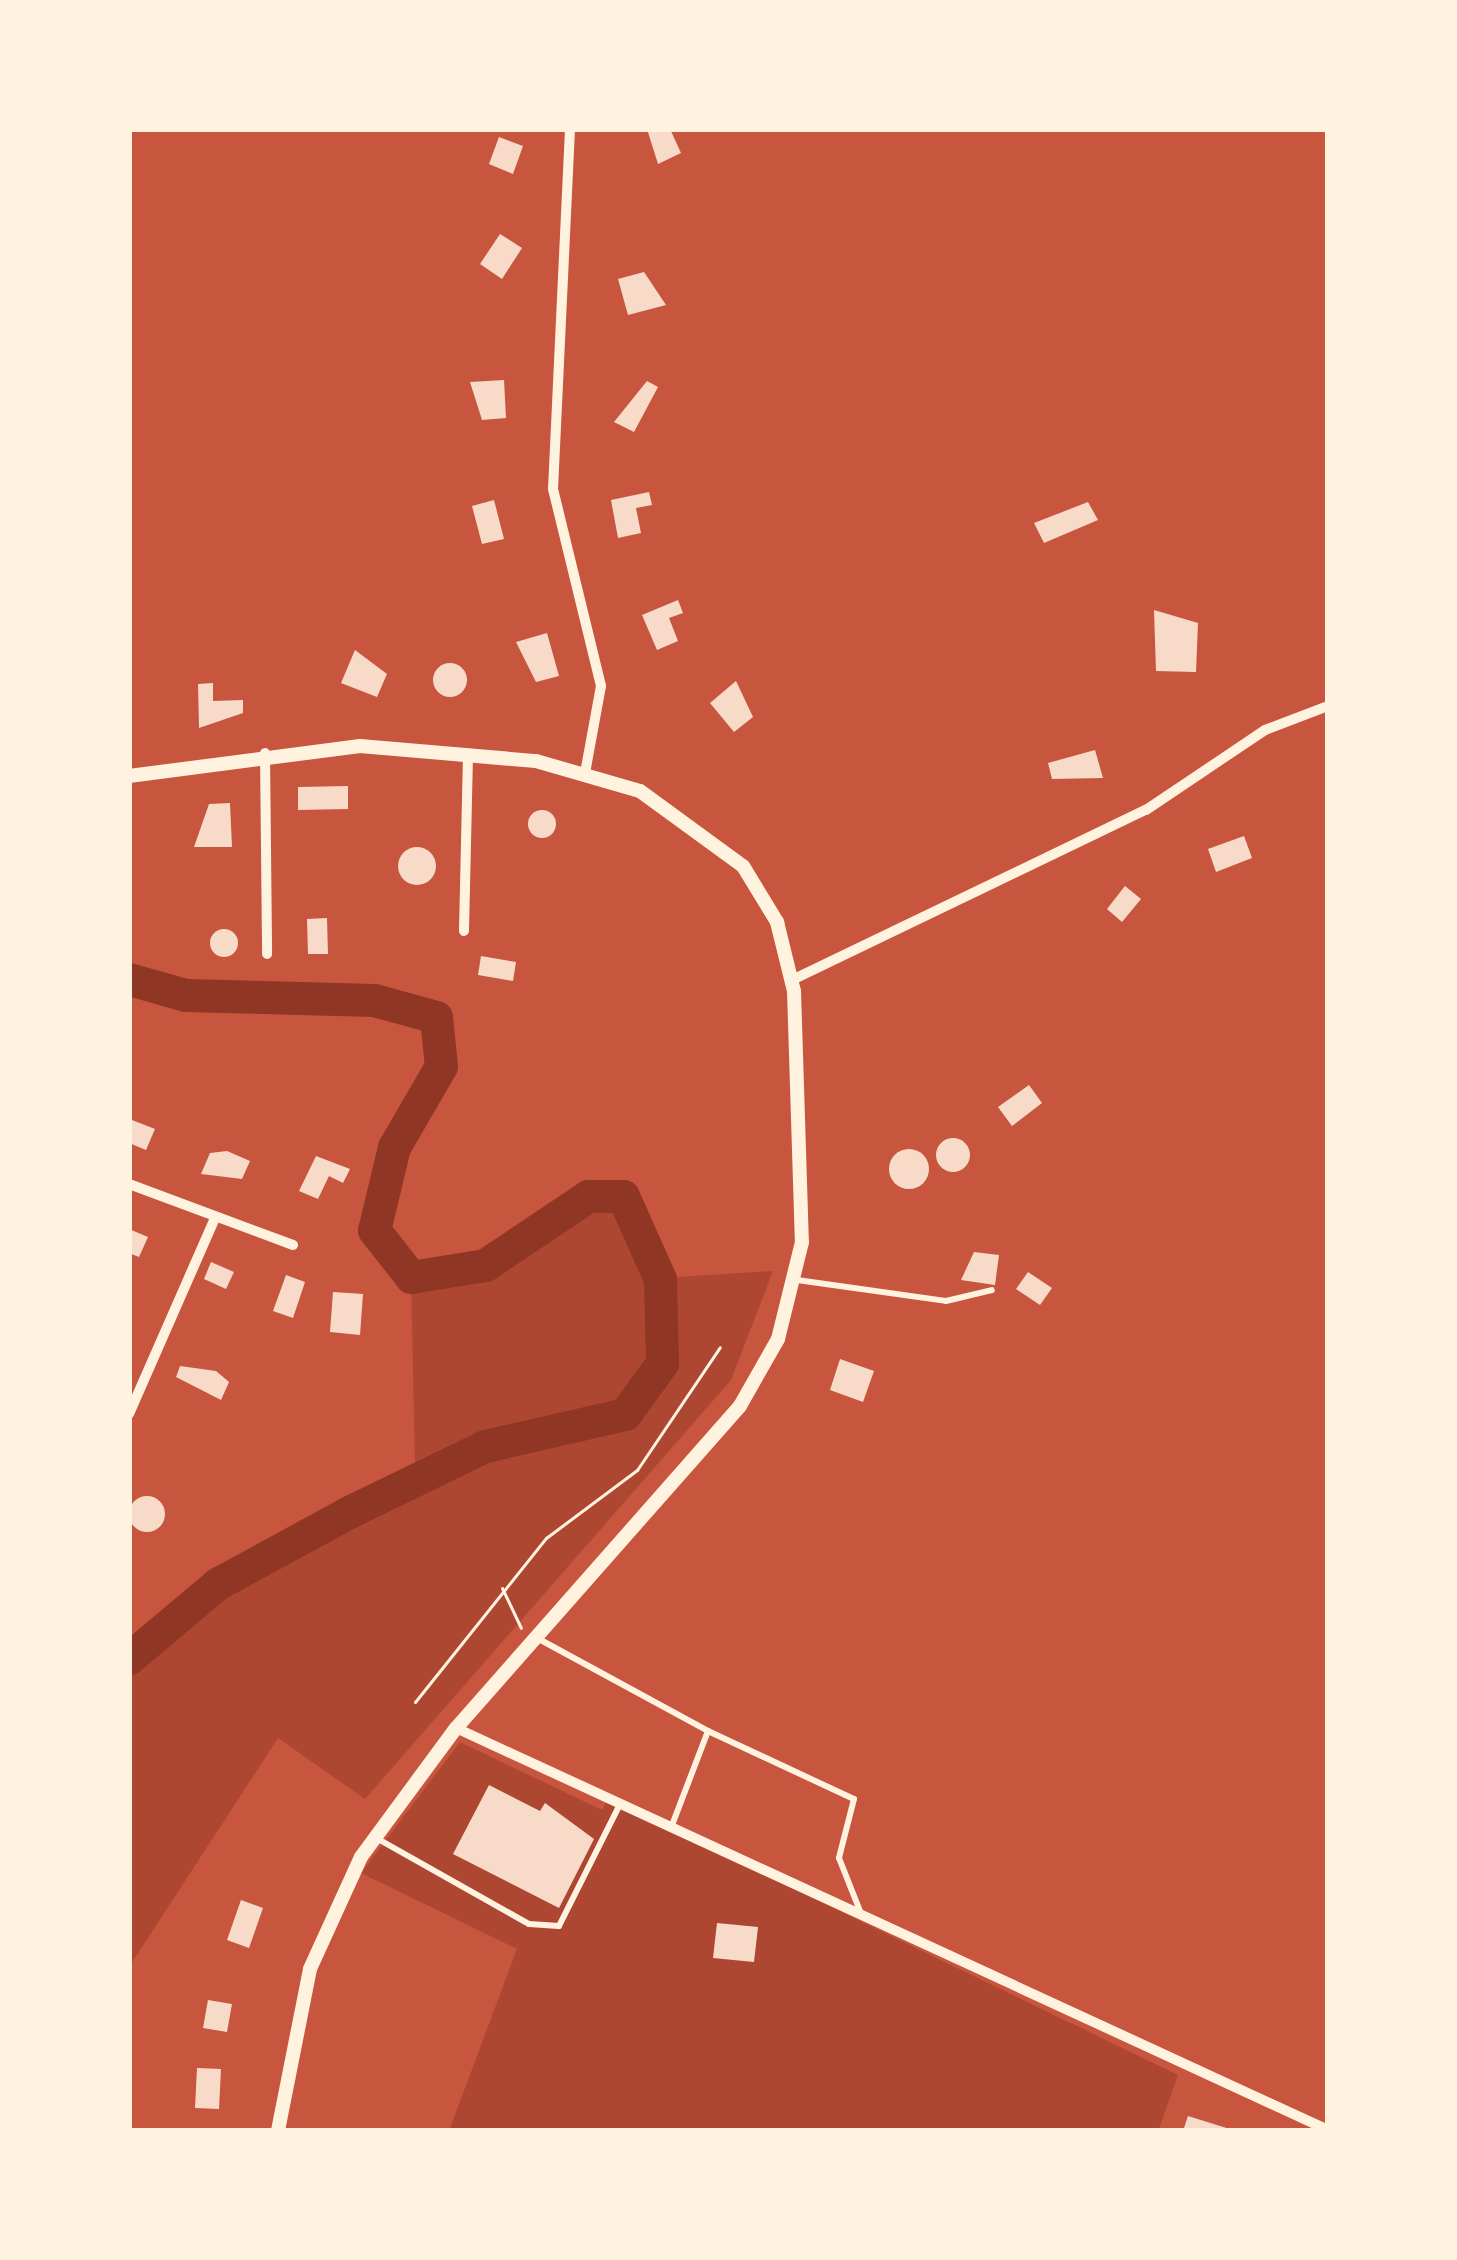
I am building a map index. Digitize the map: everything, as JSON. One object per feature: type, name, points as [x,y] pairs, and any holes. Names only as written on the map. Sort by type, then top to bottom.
[{"type":"street","points":[[570,129],[553,489],[602,686],[585,773]]},
{"type":"street","points":[[792,980],[1146,810],[1265,730],[1328,706]]},
{"type":"street","points":[[265,752],[267,954]]},
{"type":"street","points":[[129,776],[265,752],[468,755],[585,773],[720,839],[768,903],[792,980],[804,1196],[797,1280],[740,1406],[456,1728],[333,1903],[310,1969],[278,2131]]},
{"type":"street","points":[[464,931],[468,755]]},
{"type":"street","points":[[129,1184],[293,1245]]},
{"type":"street","points":[[129,1414],[215,1218]]},
{"type":"street","points":[[456,1728],[1328,2130]]},
{"type":"lane","points":[[797,1280],[946,1301],[992,1290]]},
{"type":"lane","points":[[533,1636],[708,1731],[854,1799],[839,1858],[863,1918]]},
{"type":"lane","points":[[671,1828],[708,1731]]},
{"type":"lane","points":[[375,1837],[529,1924],[560,1926],[620,1804]]},
{"type":"path","points":[[415,1702],[501,1586],[546,1538],[637,1471],[720,1347]]},
{"type":"path","points":[[501,1586],[533,1636]]},
{"type":"shaded area","points":[[588,1196],[623,1196],[660,1278],[773,1271],[731,1380],[365,1799],[278,1738],[129,1967],[129,1658],[217,1584],[415,1466],[411,1277],[485,1265]]},
{"type":"shaded area","points":[[460,1742],[602,1810],[608,1799],[1178,2075],[1158,2131],[449,2131],[517,1949],[361,1873]]},
{"type":"building","points":[[647,129],[670,129],[681,153],[658,164]]},
{"type":"building","points":[[499,137],[523,146],[513,174],[489,164]]},
{"type":"building","points":[[500,234],[522,248],[502,279],[480,264]]},
{"type":"building","points":[[644,272],[666,305],[628,315],[618,279]]},
{"type":"building","points":[[504,380],[506,418],[482,420],[470,382]]},
{"type":"building","points":[[647,381],[658,387],[634,432],[614,422]]},
{"type":"building","points":[[649,492],[652,505],[636,508],[641,533],[618,538],[611,500]]},
{"type":"building","points":[[494,500],[504,539],[482,544],[472,506]]},
{"type":"building","points":[[1088,502],[1098,520],[1044,543],[1034,523]]},
{"type":"building","points":[[678,600],[683,613],[669,618],[678,641],[657,650],[642,615]]},
{"type":"building","points":[[1154,610],[1198,623],[1196,672],[1156,671]]},
{"type":"building","points":[[547,633],[559,676],[536,682],[516,642]]},
{"type":"building","points":[[355,650],[387,674],[377,697],[341,683]]},
{"type":"building","points":[[450,663],[462,668],[467,680],[462,692],[450,697],[438,692],[433,680],[438,668]]},
{"type":"building","points":[[736,681],[753,717],[734,732],[710,703]]},
{"type":"building","points":[[213,683],[213,701],[243,700],[243,713],[199,728],[198,684]]},
{"type":"building","points":[[1095,750],[1103,778],[1052,779],[1048,763]]},
{"type":"building","points":[[348,786],[348,809],[298,810],[298,787]]},
{"type":"building","points":[[230,803],[232,847],[194,847],[209,804]]},
{"type":"building","points":[[542,810],[552,814],[556,824],[552,834],[542,838],[532,834],[528,824],[532,814]]},
{"type":"building","points":[[1244,836],[1252,858],[1216,872],[1208,849]]},
{"type":"building","points":[[417,847],[430,853],[436,866],[430,879],[417,885],[404,879],[398,866],[404,853]]},
{"type":"building","points":[[1125,886],[1141,899],[1122,922],[1107,909]]},
{"type":"building","points":[[327,918],[328,954],[308,954],[307,919]]},
{"type":"building","points":[[224,929],[234,933],[238,943],[234,953],[224,957],[214,953],[210,943],[214,933]]},
{"type":"building","points":[[481,956],[516,962],[513,981],[478,975]]},
{"type":"building","points":[[1029,1085],[1042,1103],[1012,1126],[998,1107]]},
{"type":"building","points":[[132,1120],[155,1129],[146,1150],[129,1143]]},
{"type":"building","points":[[953,1138],[965,1143],[970,1155],[965,1167],[953,1172],[941,1167],[936,1155],[941,1143]]},
{"type":"building","points":[[909,1149],[923,1155],[929,1169],[923,1183],[909,1189],[895,1183],[889,1169],[895,1155]]},
{"type":"building","points":[[227,1151],[250,1161],[242,1179],[201,1174],[210,1153]]},
{"type":"building","points":[[316,1156],[350,1169],[343,1183],[329,1176],[318,1199],[299,1191]]},
{"type":"building","points":[[129,1229],[148,1237],[139,1257],[129,1253]]},
{"type":"building","points":[[974,1252],[999,1255],[995,1285],[961,1280]]},
{"type":"building","points":[[211,1262],[234,1272],[226,1289],[204,1279]]},
{"type":"building","points":[[1028,1272],[1052,1288],[1040,1305],[1016,1289]]},
{"type":"building","points":[[286,1275],[305,1282],[293,1318],[273,1311]]},
{"type":"building","points":[[333,1292],[363,1294],[360,1335],[330,1332]]},
{"type":"building","points":[[840,1359],[874,1371],[863,1402],[830,1390]]},
{"type":"building","points":[[180,1366],[216,1371],[229,1382],[221,1400],[176,1377]]},
{"type":"building","points":[[147,1496],[160,1501],[165,1514],[160,1527],[147,1532],[134,1527],[129,1514],[134,1501]]},
{"type":"building","points":[[489,1785],[540,1811],[545,1803],[594,1839],[559,1908],[453,1854]]},
{"type":"building","points":[[241,1900],[263,1908],[249,1948],[227,1940]]},
{"type":"building","points":[[717,1923],[758,1927],[754,1962],[713,1958]]},
{"type":"building","points":[[208,2000],[232,2004],[227,2032],[203,2028]]},
{"type":"building","points":[[197,2068],[221,2069],[219,2109],[195,2108]]},
{"type":"building","points":[[1188,2116],[1233,2130],[1233,2131],[1183,2131]]},
{"type":"waterway","points":[[129,979],[185,995],[374,1000],[436,1017],[441,1066],[394,1147],[374,1230],[411,1277],[485,1265],[588,1196],[623,1196],[660,1279],[662,1363],[625,1414],[485,1446],[349,1512],[217,1584],[129,1658]]}]
